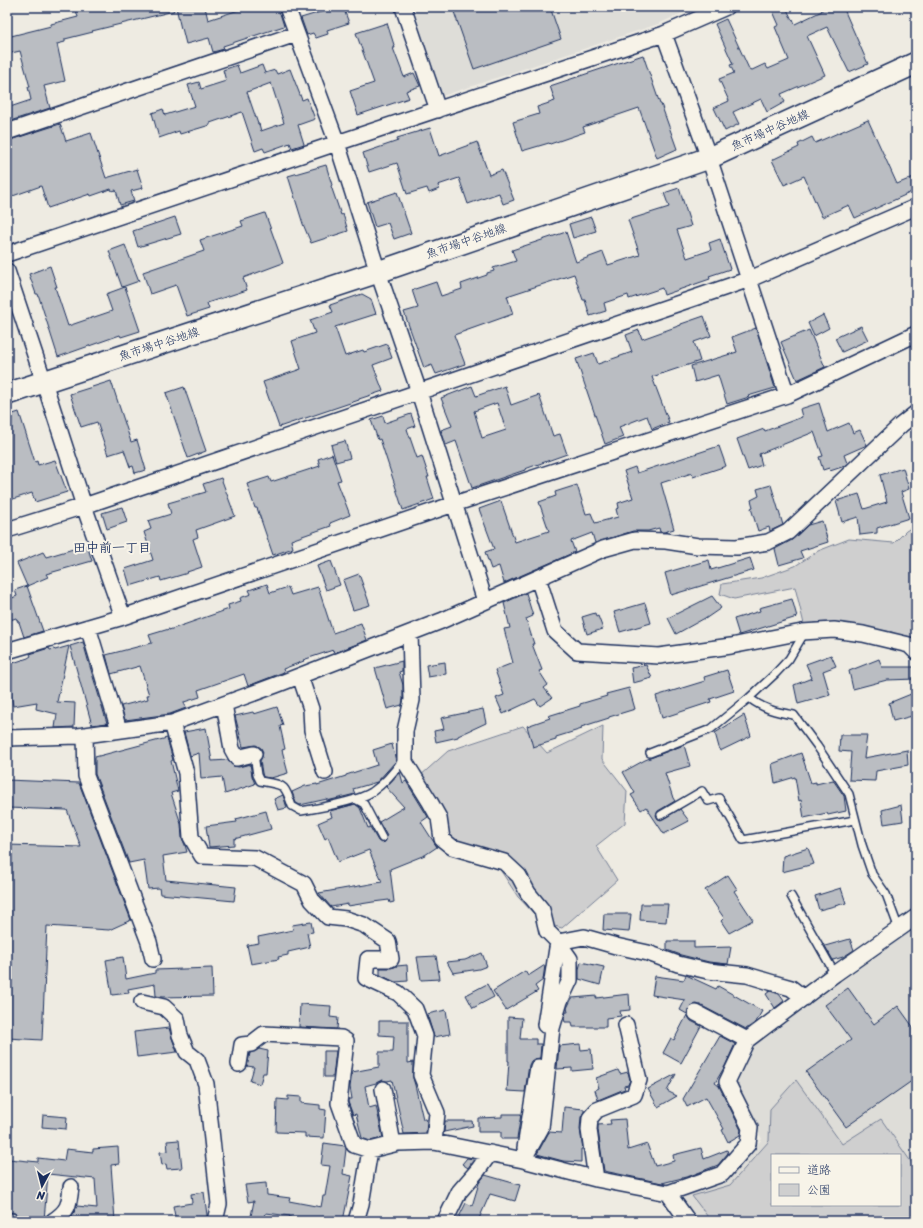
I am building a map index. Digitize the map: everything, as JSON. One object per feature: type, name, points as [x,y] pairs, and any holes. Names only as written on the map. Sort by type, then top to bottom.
[{"type":"street","points":[[286,7],[337,143],[378,272],[419,392],[485,601]]},
{"type":"street","points":[[403,7],[438,110]]},
{"type":"street","points":[[7,254],[664,34],[726,7]]},
{"type":"street","points":[[7,132],[296,34]]},
{"type":"street","points":[[664,34],[709,158],[787,395]]},
{"type":"street","name":"魚市場中谷地線","points":[[7,394],[378,272],[709,158],[916,63]]},
{"type":"street","points":[[7,530],[84,506],[750,279],[916,207]]},
{"type":"street","points":[[7,271],[84,506],[123,617]]},
{"type":"street","points":[[7,651],[123,617],[454,504],[787,395],[916,334]]},
{"type":"street","points":[[7,738],[85,735],[172,723],[300,676],[441,621],[603,549],[635,540],[666,541],[698,546],[737,547],[768,542],[788,532],[901,425],[916,413]]},
{"type":"street","points":[[538,578],[555,631],[577,651],[659,656],[732,646],[806,632],[834,630],[863,634],[909,645],[916,652]]},
{"type":"street","points":[[88,627],[119,730]]},
{"type":"street","points":[[410,633],[412,700],[405,731],[405,762],[430,802],[438,818],[442,839],[452,847],[504,862],[520,876],[528,893],[542,910],[547,931],[558,942]]},
{"type":"street","points":[[300,676],[311,709],[312,730],[325,772]]},
{"type":"street","points":[[224,704],[232,749],[238,758],[254,754]]},
{"type":"street","points":[[172,723],[186,773],[191,837],[202,856],[255,858],[304,884],[312,900],[328,917],[346,919],[364,925],[388,941],[391,959],[368,959],[366,978],[398,993],[415,1009],[425,1036],[422,1075],[437,1113],[434,1142]]},
{"type":"street","points":[[85,735],[86,776],[149,942],[153,959]]},
{"type":"street","points":[[239,1064],[242,1045],[251,1044],[264,1034],[341,1038],[346,1041],[339,1103],[354,1145],[370,1150],[398,1143],[434,1142],[523,1160],[596,1179],[668,1193],[722,1174],[748,1144],[750,1128],[727,1082],[747,1040],[835,974],[916,918]]},
{"type":"street","points":[[558,942],[584,936],[616,946],[648,953],[678,964],[708,971],[764,980],[791,988],[804,998]]},
{"type":"street","points":[[523,1160],[558,942]]},
{"type":"street","points":[[142,1002],[164,1007],[177,1019],[180,1035],[187,1052],[196,1060],[206,1084],[218,1204],[218,1219]]},
{"type":"street","points":[[696,1013],[747,1040]]},
{"type":"street","points":[[596,1179],[589,1130],[590,1118],[597,1110],[634,1096],[639,1080],[626,1025]]},
{"type":"street","points":[[383,1089],[393,1144]]},
{"type":"street","points":[[356,1221],[361,1204],[370,1150]]},
{"type":"street","points":[[444,1221],[459,1192],[490,1153]]},
{"type":"street","points":[[53,1221],[63,1214],[69,1203],[71,1187]]},
{"type":"street","points":[[668,1193],[688,1221]]},
{"type":"street","points":[[7,1220],[11,1221]]},
{"type":"lane","points":[[650,753],[711,730],[775,674],[789,658],[806,632]]},
{"type":"lane","points":[[749,698],[762,707],[780,713],[794,715],[849,794],[862,845],[872,874],[886,894],[899,930]]},
{"type":"lane","points":[[254,754],[257,775],[260,782],[281,784],[286,790],[292,806],[301,811],[355,799],[372,792],[394,773],[405,756]]},
{"type":"lane","points":[[661,816],[702,791],[708,801],[720,798],[743,840],[855,820]]},
{"type":"lane","points":[[355,799],[364,804],[382,838]]},
{"type":"lane","points":[[791,896],[835,974]]},
{"type":"shaded area","points":[[413,7],[695,7],[658,24],[442,96]]},
{"type":"shaded area","points":[[916,927],[916,1221],[693,1221],[682,1205],[686,1192],[729,1179],[762,1139],[734,1080],[751,1047]]},
{"type":"green space","points":[[916,525],[916,643],[892,632],[832,623],[804,624],[795,587],[734,599],[720,594],[722,584],[761,578],[795,566],[818,551],[849,539],[894,543],[906,531]]},
{"type":"green space","points":[[523,726],[547,753],[603,726],[602,759],[627,791],[625,823],[596,846],[617,880],[562,928],[543,923],[518,897],[499,868],[449,837],[419,777],[448,751]]},
{"type":"green space","points":[[796,1080],[842,1144],[881,1119],[916,1169],[916,1221],[711,1221],[692,1196],[730,1185],[769,1141],[770,1109]]},
{"type":"building","points":[[75,7],[173,7],[174,11],[92,31],[93,32],[65,39],[65,42],[57,44],[65,81],[44,86],[50,108],[7,122],[7,108],[31,100],[28,87],[30,87],[20,51],[7,54],[7,37],[51,26],[51,24],[78,17]]},
{"type":"building","points":[[176,7],[205,7],[208,20],[248,7],[278,7],[284,26],[223,46],[224,49],[213,52],[209,38],[186,44]]},
{"type":"building","points":[[337,7],[343,7],[349,23],[327,30],[328,34],[316,38],[313,33],[307,35],[301,18]]},
{"type":"building","points":[[460,7],[550,7],[561,39],[474,69],[453,9]]},
{"type":"building","points":[[771,7],[786,7],[795,24],[822,11],[821,7],[843,7],[868,64],[849,72],[827,27],[807,36],[825,75],[781,94],[785,102],[767,112],[761,99],[733,112],[739,124],[725,131],[714,108],[729,101],[719,79],[734,73],[730,65],[733,64],[715,24],[726,19],[750,71],[765,64],[768,69],[789,60],[775,27],[779,25]]},
{"type":"building","points":[[387,23],[395,48],[393,48],[404,77],[414,73],[420,86],[406,91],[409,98],[358,115],[350,91],[374,83],[356,33]]},
{"type":"building","points":[[643,55],[677,149],[657,158],[639,108],[583,127],[585,132],[550,144],[549,143],[522,151],[513,122],[539,114],[537,107],[555,101],[550,86]]},
{"type":"building","points":[[237,65],[240,73],[262,65],[265,73],[275,70],[277,74],[290,69],[302,100],[307,98],[315,119],[298,125],[304,144],[292,148],[290,143],[265,152],[263,148],[255,151],[242,112],[210,123],[210,125],[180,134],[179,131],[159,138],[152,113],[163,109],[165,115],[195,106],[188,85],[199,82],[201,89],[226,81],[223,70]],"holes":[[[271,83],[284,123],[261,131],[247,92]]]},
{"type":"building","points":[[868,120],[897,184],[916,176],[916,190],[855,218],[849,205],[822,217],[804,176],[784,185],[772,160],[799,147],[798,144],[812,137],[815,143]]},
{"type":"building","points":[[60,124],[66,141],[91,133],[106,178],[137,169],[143,188],[131,191],[134,201],[120,205],[116,190],[112,191],[111,189],[91,196],[90,194],[48,208],[41,186],[7,198],[7,141]]},
{"type":"building","points":[[430,128],[439,156],[477,142],[489,175],[502,170],[514,200],[503,204],[499,193],[468,204],[459,178],[438,185],[439,189],[429,193],[427,188],[407,194],[397,163],[369,172],[363,153],[398,141],[397,138]]},
{"type":"building","points":[[326,165],[332,185],[331,186],[341,215],[343,214],[348,231],[311,243],[303,224],[288,176]]},
{"type":"building","points":[[679,188],[691,226],[677,230],[687,258],[711,250],[709,243],[720,239],[730,269],[709,276],[710,279],[664,295],[662,288],[629,299],[628,295],[604,303],[606,311],[590,316],[574,274],[507,296],[513,314],[454,335],[465,364],[436,374],[432,365],[424,368],[404,312],[418,308],[412,290],[436,282],[441,296],[462,289],[461,284],[487,275],[487,273],[494,271],[493,268],[516,261],[512,250],[566,232],[576,262],[603,252],[608,265],[640,255],[628,220],[669,207],[664,193]]},
{"type":"building","points":[[397,192],[411,233],[394,239],[388,223],[375,227],[367,202]]},
{"type":"building","points":[[265,213],[283,263],[243,278],[247,290],[207,303],[209,309],[187,316],[176,285],[150,294],[143,272],[204,251],[200,240],[243,226],[241,221]]},
{"type":"building","points":[[175,217],[181,234],[138,247],[133,231]]},
{"type":"building","points":[[591,217],[596,231],[573,238],[569,224]]},
{"type":"building","points":[[125,245],[139,281],[122,287],[109,251]]},
{"type":"building","points":[[50,266],[57,287],[55,287],[68,326],[112,311],[106,294],[125,287],[140,331],[121,337],[120,335],[58,357],[38,294],[36,294],[29,274]]},
{"type":"building","points":[[362,294],[371,299],[376,314],[335,327],[345,356],[363,350],[364,352],[387,344],[392,358],[373,365],[383,391],[279,427],[263,382],[301,369],[292,341],[315,333],[310,320],[333,312],[330,305]]},
{"type":"building","points":[[823,315],[829,328],[814,336],[808,323]]},
{"type":"building","points":[[704,316],[711,336],[694,342],[700,361],[652,377],[669,422],[652,429],[647,416],[619,427],[623,437],[605,444],[576,359],[594,353],[598,364],[632,352],[626,335],[639,330],[642,339]]},
{"type":"building","points":[[861,326],[868,340],[842,352],[835,338]]},
{"type":"building","points":[[756,328],[775,388],[727,404],[718,375],[695,382],[691,366],[737,352],[732,337]]},
{"type":"building","points":[[809,330],[825,367],[797,380],[781,342]]},
{"type":"building","points":[[111,381],[131,442],[137,440],[146,470],[135,473],[133,466],[130,467],[124,450],[108,455],[97,422],[81,427],[70,394]]},
{"type":"building","points":[[472,386],[476,396],[505,386],[511,405],[539,395],[553,436],[560,434],[567,454],[472,488],[456,441],[446,445],[441,430],[452,426],[441,398]],"holes":[[[497,403],[506,430],[482,438],[474,411]]]},
{"type":"building","points":[[184,387],[206,451],[188,458],[166,393]]},
{"type":"building","points":[[819,403],[828,432],[849,423],[853,433],[860,430],[867,445],[844,455],[847,463],[845,466],[830,471],[829,468],[823,470],[819,457],[823,456],[814,432],[759,454],[762,465],[748,470],[737,439],[764,429],[765,431],[802,417],[800,409]]},
{"type":"building","points":[[19,412],[35,462],[37,461],[38,465],[55,460],[67,492],[35,502],[32,493],[7,501],[7,416]]},
{"type":"building","points":[[411,414],[415,426],[407,429],[417,458],[422,456],[434,499],[403,510],[380,439],[378,440],[371,420],[383,416],[385,423]]},
{"type":"building","points":[[345,441],[350,458],[336,462],[331,445]]},
{"type":"building","points":[[719,446],[726,466],[693,477],[692,473],[661,483],[674,529],[664,532],[660,532],[659,528],[648,531],[633,531],[595,543],[592,533],[571,541],[575,552],[504,583],[499,566],[491,569],[485,552],[494,549],[479,509],[501,501],[515,542],[549,531],[539,502],[556,496],[555,492],[577,485],[586,514],[591,513],[595,523],[618,517],[616,509],[619,508],[618,503],[633,498],[624,471],[635,467],[637,473]]},
{"type":"building","points":[[332,454],[341,480],[337,481],[350,515],[330,523],[331,526],[291,540],[293,548],[273,555],[247,484],[269,477],[271,482],[320,466],[318,459]]},
{"type":"building","points":[[903,468],[909,489],[901,492],[909,518],[877,528],[877,533],[860,535],[858,517],[842,522],[836,501],[859,494],[864,509],[887,502],[880,475]]},
{"type":"building","points":[[221,478],[235,516],[196,530],[198,537],[193,539],[202,567],[161,581],[160,577],[130,586],[125,569],[153,560],[144,532],[151,529],[148,521],[171,514],[168,503],[206,492],[203,484]]},
{"type":"building","points":[[771,485],[783,525],[770,531],[769,527],[758,531],[751,508],[753,507],[751,500],[759,496],[757,489]]},
{"type":"building","points":[[122,507],[127,522],[107,529],[102,513]]},
{"type":"building","points":[[822,521],[828,542],[800,551],[803,558],[779,565],[775,549],[792,540],[808,525]]},
{"type":"building","points":[[87,545],[92,561],[46,574],[48,577],[27,586],[17,563],[43,552],[46,557]]},
{"type":"building","points":[[750,558],[754,570],[671,595],[665,573],[709,560],[711,570]]},
{"type":"building","points":[[331,561],[340,585],[326,590],[317,566]]},
{"type":"building","points":[[359,574],[370,605],[353,610],[343,580]]},
{"type":"building","points":[[267,584],[270,593],[288,587],[291,595],[318,587],[333,633],[361,623],[367,640],[334,653],[333,650],[303,660],[304,661],[283,669],[284,672],[248,686],[244,674],[198,690],[200,697],[184,702],[186,708],[170,714],[125,720],[121,706],[148,699],[147,695],[149,695],[140,666],[111,674],[106,655],[152,643],[149,635],[169,630],[229,609],[228,605],[241,601],[240,598],[251,594],[249,590]]},
{"type":"building","points":[[27,586],[43,631],[24,637],[19,622],[16,618],[7,621],[7,600],[17,596],[15,590]]},
{"type":"building","points":[[526,593],[533,616],[526,619],[534,644],[532,644],[542,670],[539,671],[548,685],[544,688],[552,698],[540,706],[535,699],[503,714],[496,698],[504,695],[495,670],[513,663],[504,629],[510,628],[504,603]]},
{"type":"building","points":[[712,596],[721,608],[705,619],[676,634],[668,618]]},
{"type":"building","points":[[792,599],[797,617],[739,635],[734,619],[760,611],[759,608]]},
{"type":"building","points":[[645,603],[651,623],[620,632],[614,612]]},
{"type":"building","points":[[595,613],[596,617],[598,616],[603,629],[587,634],[582,617]]},
{"type":"building","points":[[83,642],[107,723],[92,725],[70,646]]},
{"type":"building","points":[[69,646],[57,702],[75,703],[74,727],[55,728],[57,714],[36,709],[37,702],[13,706],[9,681],[7,682],[7,665],[28,658],[31,656],[30,654],[49,648],[50,650],[55,650]]},
{"type":"building","points":[[831,655],[836,666],[823,671],[830,695],[798,704],[794,685],[812,678],[806,664]]},
{"type":"building","points":[[879,659],[882,667],[916,667],[916,679],[887,680],[853,689],[849,671]]},
{"type":"building","points":[[402,661],[402,671],[399,672],[403,685],[402,705],[387,709],[375,668]]},
{"type":"building","points":[[445,662],[446,674],[428,677],[426,665]]},
{"type":"building","points":[[646,665],[652,678],[633,683],[631,668]]},
{"type":"building","points":[[727,670],[734,691],[710,699],[711,702],[662,718],[656,696],[705,681],[704,677]]},
{"type":"building","points":[[629,688],[635,709],[581,727],[582,729],[556,737],[556,740],[533,747],[527,726],[550,718],[548,716],[580,706],[580,704],[607,696],[606,694]]},
{"type":"building","points":[[916,692],[916,715],[893,721],[889,703]]},
{"type":"building","points":[[277,707],[283,725],[280,726],[285,749],[282,750],[288,773],[271,778],[263,777],[260,761],[263,752],[261,748],[256,745],[243,747],[235,716],[253,712],[254,714]]},
{"type":"building","points":[[483,709],[486,723],[458,737],[436,742],[434,731],[444,729],[441,718]]},
{"type":"building","points":[[744,715],[751,736],[720,751],[715,733]]},
{"type":"building","points":[[206,728],[212,761],[228,760],[233,766],[239,767],[250,764],[255,784],[225,794],[222,777],[201,779],[199,753],[190,756],[184,732]]},
{"type":"building","points":[[840,735],[867,735],[864,758],[907,750],[908,765],[876,771],[875,781],[849,780],[851,752],[839,751]]},
{"type":"building","points":[[167,738],[173,760],[171,761],[178,791],[171,793],[181,824],[182,838],[187,852],[163,856],[166,880],[236,887],[234,901],[160,894],[159,888],[148,889],[144,860],[129,863],[95,774],[95,757]]},
{"type":"building","points":[[392,744],[396,761],[377,782],[353,789],[355,794],[327,801],[327,799],[300,805],[296,803],[292,792],[305,786],[317,785],[377,765],[373,750]]},
{"type":"building","points":[[684,745],[690,766],[665,773],[675,801],[658,811],[656,815],[658,819],[661,820],[680,809],[689,821],[664,834],[646,807],[641,810],[631,795],[635,793],[623,772],[645,760]]},
{"type":"building","points":[[801,753],[811,783],[816,782],[816,784],[833,780],[844,796],[846,811],[804,818],[801,800],[799,801],[795,777],[775,783],[772,764]]},
{"type":"building","points":[[400,772],[403,783],[406,781],[428,817],[421,822],[437,847],[425,855],[390,869],[394,902],[390,903],[389,900],[331,907],[319,893],[382,882],[369,850],[338,862],[328,837],[325,839],[318,823],[332,817],[330,811],[355,804],[360,808],[368,828],[370,827],[378,841],[381,843],[385,842],[387,836],[379,822],[404,807],[386,787]]},
{"type":"building","points":[[7,780],[79,783],[131,920],[109,930],[47,926],[42,1040],[7,1038],[7,845],[81,847],[67,810],[7,808]]},
{"type":"building","points":[[283,795],[287,808],[278,810],[274,799]]},
{"type":"building","points":[[901,805],[903,821],[884,824],[882,810]]},
{"type":"building","points":[[266,811],[271,829],[234,839],[234,845],[209,847],[206,826],[237,822],[236,819]]},
{"type":"building","points":[[808,848],[814,864],[782,872],[783,856]]},
{"type":"building","points":[[728,875],[737,889],[734,891],[753,920],[729,933],[721,921],[724,918],[705,890]]},
{"type":"building","points":[[841,888],[846,903],[819,910],[815,896]]},
{"type":"building","points":[[641,904],[668,904],[666,922],[640,920]]},
{"type":"building","points":[[604,914],[631,914],[629,932],[603,930]]},
{"type":"building","points":[[311,922],[313,932],[307,933],[310,947],[288,952],[288,955],[278,957],[279,959],[251,964],[247,945],[259,943],[258,937],[293,930],[292,925]]},
{"type":"building","points":[[850,939],[854,950],[843,957],[833,960],[825,946]]},
{"type":"building","points":[[667,941],[694,941],[694,948],[731,947],[728,964],[709,962],[667,950]]},
{"type":"building","points":[[482,953],[487,966],[479,969],[453,973],[447,962],[465,960]]},
{"type":"building","points":[[436,956],[440,979],[421,980],[417,957]]},
{"type":"building","points":[[123,957],[126,979],[155,973],[155,970],[212,968],[213,996],[156,996],[155,984],[128,989],[129,993],[112,995],[106,960]]},
{"type":"building","points":[[581,962],[604,967],[600,985],[579,979]]},
{"type":"building","points":[[407,965],[408,981],[395,982],[380,975],[380,968],[391,968]]},
{"type":"building","points":[[545,965],[543,980],[535,986],[538,991],[506,1010],[493,991],[525,971],[528,976]]},
{"type":"building","points":[[686,975],[716,989],[718,986],[762,1011],[756,1022],[746,1029],[700,1005],[695,1004],[688,1009],[687,1014],[680,1010],[685,1000],[652,995],[655,976],[684,980]]},
{"type":"building","points":[[487,984],[494,997],[473,1008],[466,995]]},
{"type":"building","points":[[848,988],[874,1024],[898,1006],[916,1031],[916,1078],[846,1127],[806,1072],[851,1040],[825,1005]]},
{"type":"building","points":[[770,991],[779,994],[784,1001],[775,1008],[766,994]]},
{"type":"building","points":[[629,994],[630,1010],[620,1011],[621,1016],[606,1018],[606,1027],[573,1027],[572,1022],[565,1022],[564,1018],[566,1012],[568,1012],[567,1008],[572,998],[597,996],[596,998]]},
{"type":"building","points":[[300,1004],[331,1006],[330,1017],[338,1018],[337,1029],[299,1027]]},
{"type":"building","points":[[446,1010],[450,1034],[434,1037],[427,1014]]},
{"type":"building","points":[[687,1015],[691,1021],[701,1026],[681,1063],[663,1053],[671,1038],[674,1040]]},
{"type":"building","points":[[508,1017],[522,1018],[520,1039],[536,1039],[536,1044],[541,1044],[540,1058],[534,1059],[529,1065],[525,1092],[507,1091],[509,1061]]},
{"type":"building","points":[[379,1021],[408,1021],[408,1063],[413,1062],[413,1078],[423,1119],[427,1121],[426,1133],[404,1134],[392,1080],[382,1080],[365,1086],[369,1108],[376,1106],[383,1138],[370,1141],[362,1138],[356,1114],[353,1115],[348,1099],[352,1099],[350,1087],[352,1072],[379,1067],[379,1052],[393,1052],[394,1036],[379,1035]]},
{"type":"building","points":[[169,1028],[177,1052],[137,1057],[134,1032]]},
{"type":"building","points":[[720,1036],[735,1044],[715,1083],[719,1086],[741,1130],[740,1135],[728,1142],[722,1130],[724,1129],[706,1097],[687,1107],[683,1099]]},
{"type":"building","points":[[580,1044],[581,1050],[591,1049],[593,1069],[572,1071],[572,1068],[557,1069],[559,1046]]},
{"type":"building","points":[[259,1049],[268,1051],[266,1073],[263,1073],[260,1084],[250,1081],[254,1067],[247,1066],[250,1053]]},
{"type":"building","points":[[324,1051],[336,1051],[333,1077],[324,1077]]},
{"type":"building","points":[[618,1070],[620,1074],[628,1072],[630,1080],[628,1085],[624,1086],[625,1089],[598,1100],[595,1090],[599,1088],[596,1078]]},
{"type":"building","points":[[676,1074],[667,1091],[677,1096],[658,1107],[648,1089]]},
{"type":"building","points":[[288,1096],[301,1097],[301,1103],[320,1105],[320,1109],[326,1110],[324,1138],[305,1137],[305,1133],[276,1132],[277,1099],[288,1100]]},
{"type":"building","points":[[564,1107],[584,1109],[581,1117],[580,1129],[583,1149],[581,1149],[581,1162],[563,1161],[537,1154],[549,1132],[562,1133]]},
{"type":"building","points":[[502,1114],[521,1114],[517,1139],[501,1139],[501,1132],[478,1132],[478,1118],[502,1117]]},
{"type":"building","points":[[43,1115],[67,1117],[66,1129],[42,1127]]},
{"type":"building","points":[[625,1119],[628,1150],[647,1144],[655,1166],[674,1161],[673,1155],[701,1148],[704,1159],[727,1150],[728,1153],[718,1165],[690,1176],[662,1183],[604,1171],[598,1125],[611,1124],[610,1120]]},
{"type":"building","points":[[445,1121],[472,1121],[473,1126],[444,1132]]},
{"type":"building","points":[[179,1140],[182,1168],[167,1169],[166,1164],[162,1165],[160,1152],[168,1151],[167,1141]]},
{"type":"building","points":[[324,1143],[345,1146],[346,1149],[343,1174],[352,1176],[343,1221],[289,1221],[290,1216],[266,1213],[264,1221],[250,1221],[254,1201],[248,1202],[245,1185],[266,1183],[267,1195],[290,1198],[289,1201],[321,1207],[323,1196],[325,1196],[330,1166],[321,1165]]},
{"type":"building","points":[[118,1147],[119,1164],[111,1165],[115,1221],[70,1221],[77,1206],[97,1208],[95,1179],[48,1174],[44,1220],[19,1217],[15,1213],[7,1212],[7,1165],[9,1159],[38,1162],[38,1158],[64,1161],[66,1149],[93,1152],[93,1149]]},
{"type":"building","points":[[467,1158],[474,1159],[468,1168],[462,1164]]},
{"type":"building","points":[[485,1175],[520,1185],[515,1201],[490,1194],[478,1221],[457,1221],[466,1203],[472,1206],[479,1183]]},
{"type":"building","points":[[204,1192],[207,1215],[206,1221],[176,1221],[173,1206],[192,1203],[191,1194]]},
{"type":"district","name":"田中前一丁目","points":[[112,547]]}]
